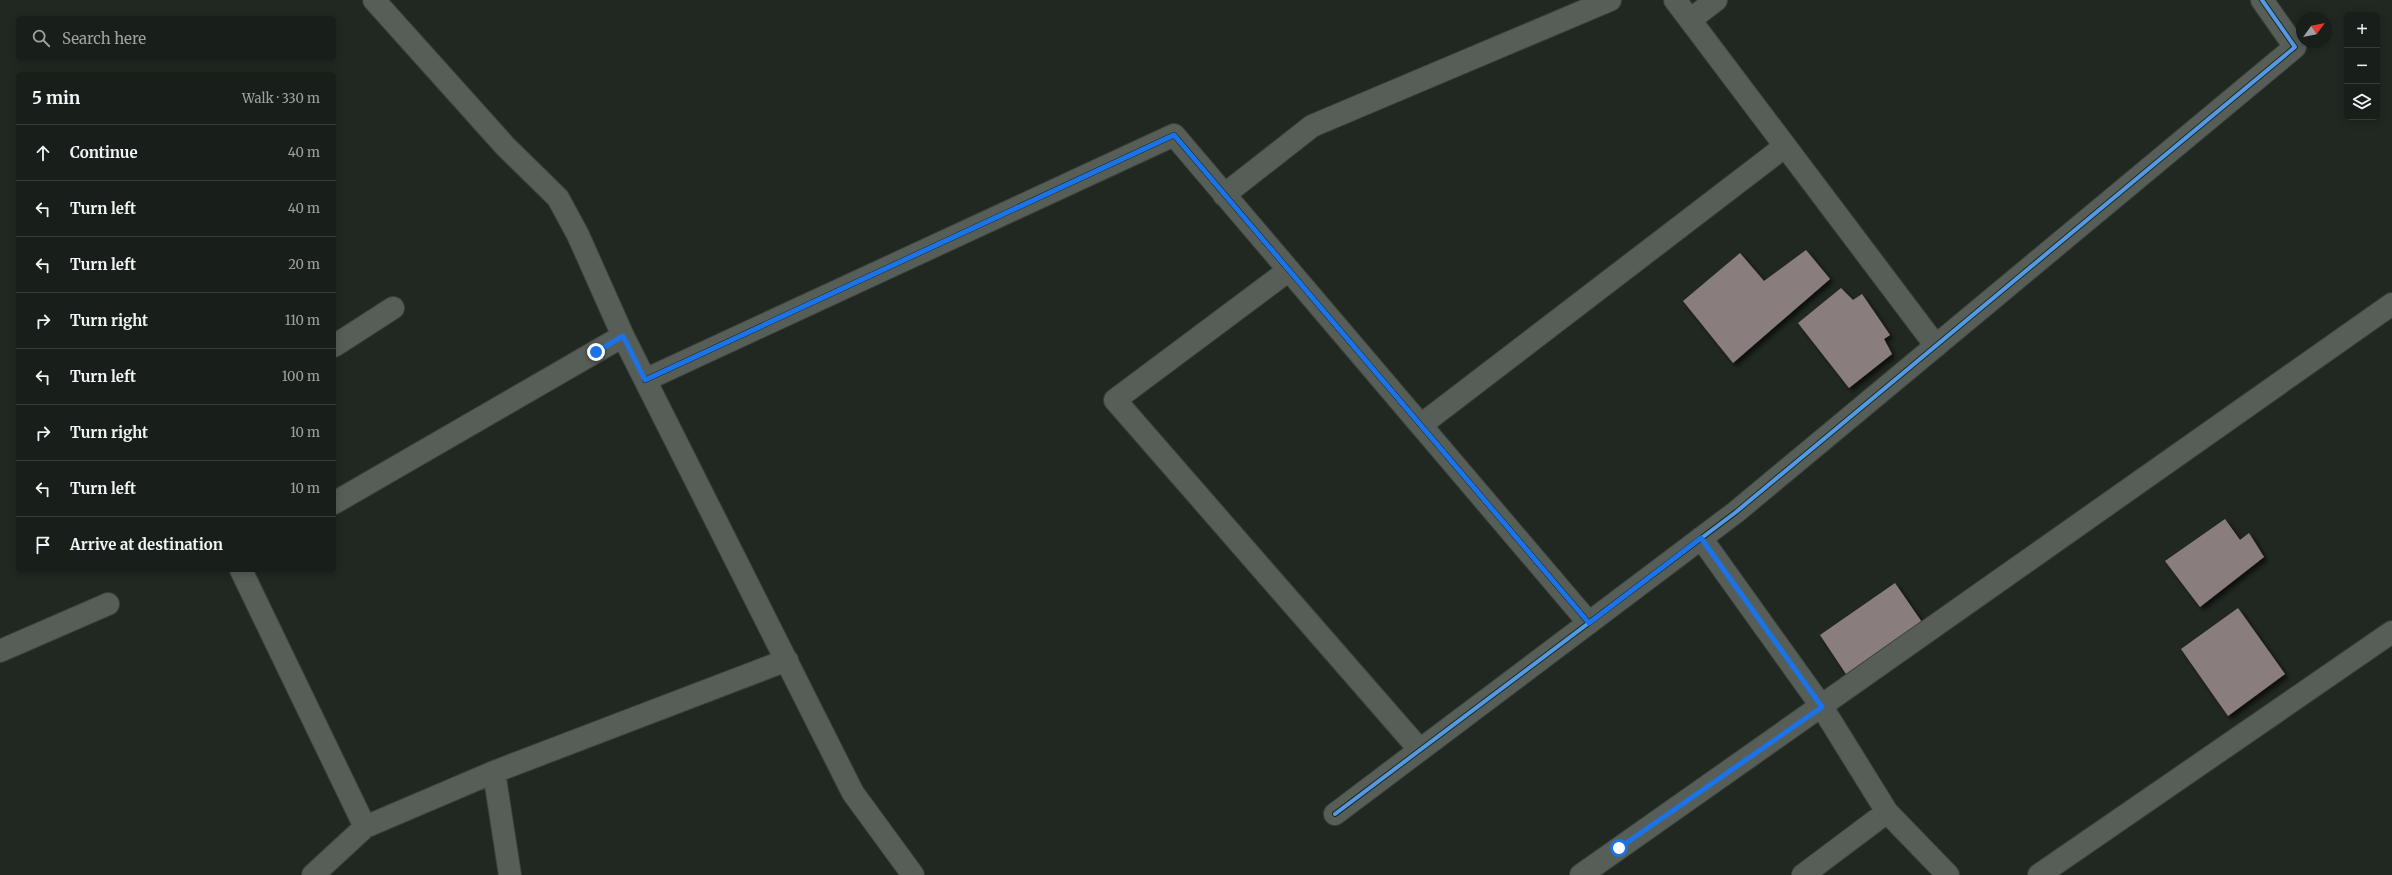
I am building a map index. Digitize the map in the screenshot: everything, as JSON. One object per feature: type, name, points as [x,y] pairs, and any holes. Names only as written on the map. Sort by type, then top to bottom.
[{"type":"street","points":[[374,0],[505,146],[558,198],[578,235],[623,336],[853,793],[913,875]]},
{"type":"street","points":[[1224,195],[1312,126],[1610,0]]},
{"type":"street","points":[[1675,0],[1784,147],[1936,346]]},
{"type":"street","points":[[1690,20],[1716,0]]},
{"type":"street","points":[[1335,814],[1736,512],[2296,47],[2262,0]]},
{"type":"street","points":[[645,380],[1174,135],[1589,623]]},
{"type":"street","points":[[1421,425],[1784,147]]},
{"type":"street","points":[[1289,270],[1115,400],[1420,750]]},
{"type":"street","points":[[1581,875],[1822,707],[2392,304]]},
{"type":"street","points":[[336,345],[393,308]]},
{"type":"street","points":[[336,502],[623,336]]},
{"type":"street","points":[[1701,538],[1822,707],[1887,812],[1948,875]]},
{"type":"street","points":[[242,572],[365,827]]},
{"type":"street","points":[[0,651],[108,604]]},
{"type":"street","points":[[2039,875],[2392,632]]},
{"type":"street","points":[[313,875],[365,827],[494,772],[786,660]]},
{"type":"street","points":[[494,772],[510,875]]},
{"type":"street","points":[[1803,875],[1887,812]]},
{"type":"building","points":[[1806,250],[1830,279],[1733,363],[1683,301],[1740,253],[1764,281]]},
{"type":"building","points":[[1841,288],[1853,300],[1862,294],[1890,335],[1884,339],[1892,354],[1849,388],[1798,323]]},
{"type":"building","points":[[2225,519],[2240,540],[2249,533],[2264,557],[2200,607],[2165,561]]},
{"type":"building","points":[[1895,583],[1926,628],[1850,680],[1820,635]]},
{"type":"building","points":[[2238,608],[2285,674],[2228,716],[2181,649]]},
{"type":"cycle path","points":[[1335,814],[1736,512],[2295,47],[2262,0]]},
{"type":"cycle path","points":[[645,380],[1174,135],[1589,623]]},
{"type":"route","points":[[596,352],[623,336],[645,380],[1174,135],[1589,623],[1701,538],[1822,707],[1619,848]]}]
